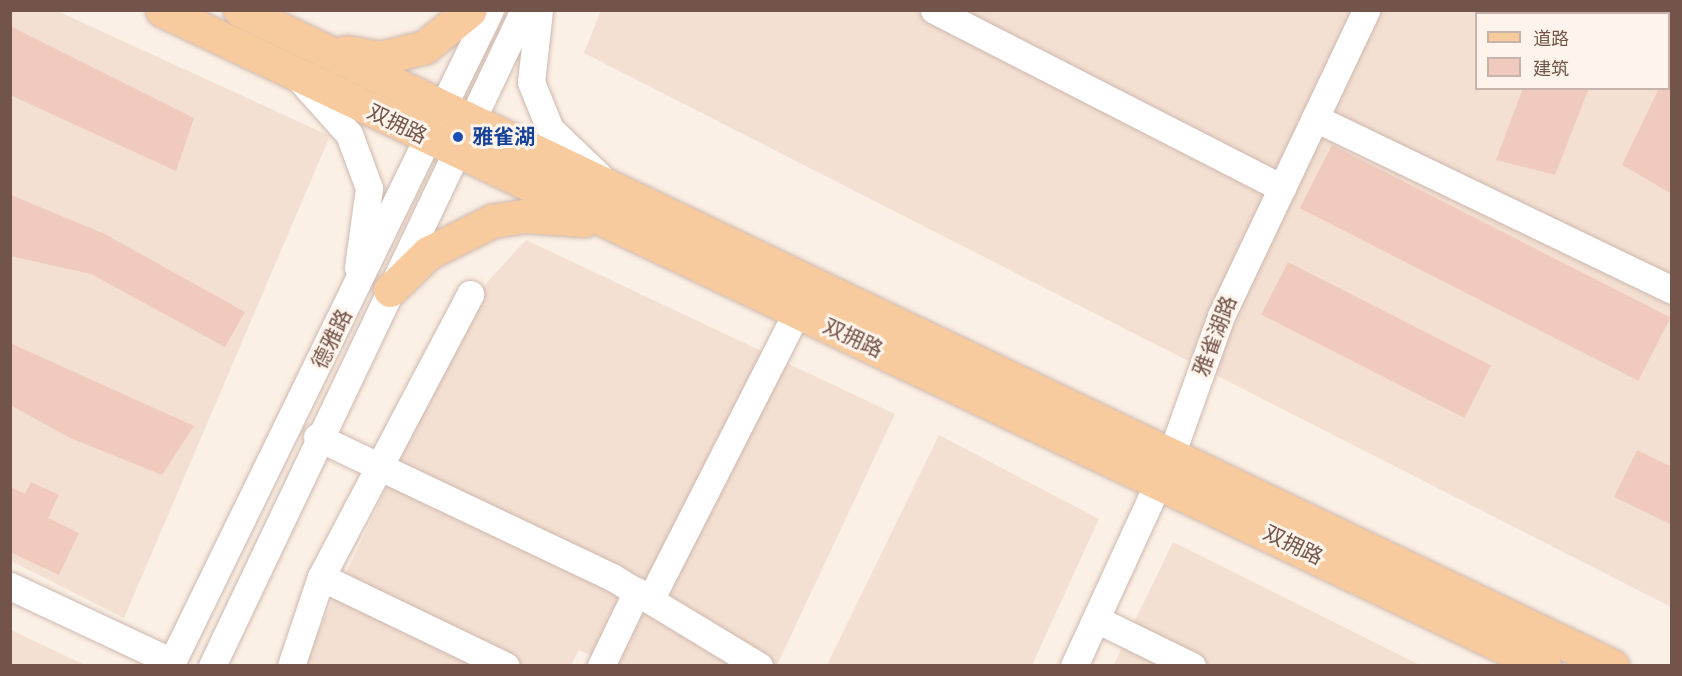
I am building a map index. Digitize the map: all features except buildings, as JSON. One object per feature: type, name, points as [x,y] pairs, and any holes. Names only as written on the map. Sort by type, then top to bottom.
[{"type":"main road","name":"双拥路","points":[[162,10],[444,146],[797,311],[1166,468],[1612,666]]},
{"type":"main road","name":"双拥路","points":[[240,10],[610,187],[1166,468],[1544,666]]},
{"type":"main road","points":[[315,46],[380,58],[425,47],[470,10]]},
{"type":"main road","points":[[390,290],[428,253],[492,221],[525,216],[608,222]]},
{"type":"street","name":"德雅路","points":[[459,115],[490,10]]},
{"type":"street","name":"德雅路","points":[[212,666],[317,437],[390,290],[444,146],[459,115],[524,10]]},
{"type":"street","points":[[539,10],[531,82],[550,129],[610,187]]},
{"type":"street","points":[[934,10],[1282,188]]},
{"type":"street","name":"雅雀湖路","points":[[1074,666],[1166,468],[1221,316],[1366,10]]},
{"type":"street","points":[[298,76],[349,134],[369,188],[354,293]]},
{"type":"street","points":[[1315,118],[1671,290]]},
{"type":"street","name":"德雅路","points":[[171,664],[354,293],[444,146]]},
{"type":"street","points":[[291,666],[321,577],[382,468],[470,294]]},
{"type":"street","points":[[601,666],[643,595],[797,311]]},
{"type":"street","points":[[317,437],[643,595],[759,666]]},
{"type":"street","points":[[321,577],[506,666]]},
{"type":"street","points":[[10,586],[171,664]]},
{"type":"street","points":[[1096,619],[1192,666]]},
{"type":"shaded area","points":[[601,10],[1671,11],[1671,607],[584,53]]},
{"type":"shaded area","points":[[10,11],[57,11],[330,136],[124,618],[11,561]]},
{"type":"shaded area","points":[[526,240],[895,414],[777,665],[610,665],[579,650],[571,665],[302,666],[480,290]]},
{"type":"shaded area","points":[[939,435],[1099,519],[1032,665],[827,665]]},
{"type":"shaded area","points":[[1173,542],[1420,665],[1113,666]]},
{"type":"shaded area","points":[[11,630],[85,665],[11,665]]},
{"type":"place","name":"雅雀湖","points":[[458,137]]}]
